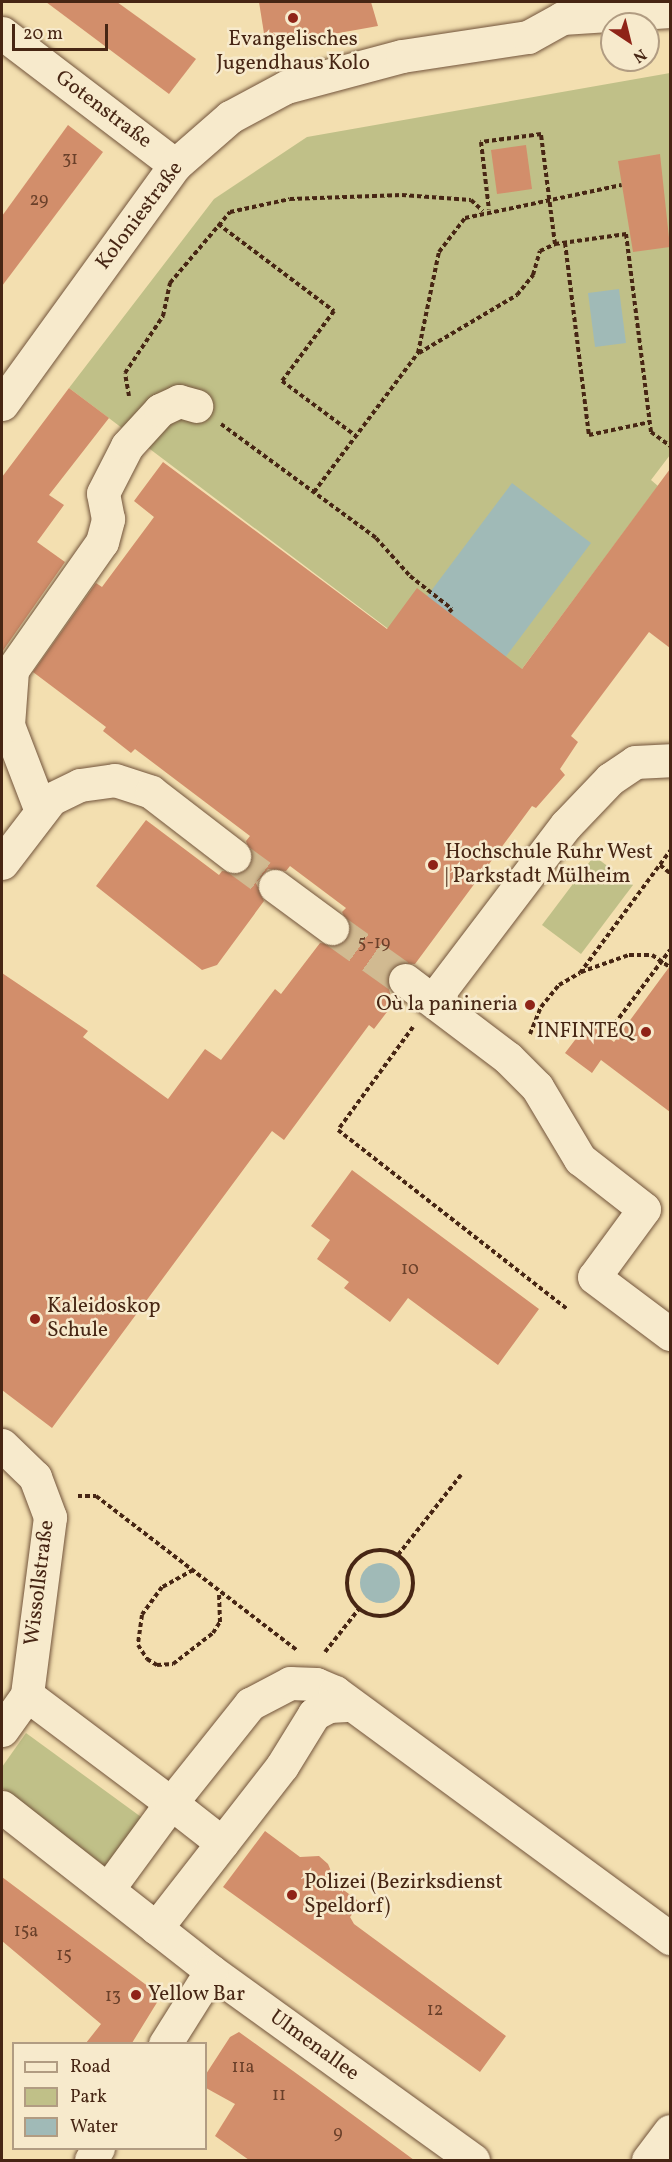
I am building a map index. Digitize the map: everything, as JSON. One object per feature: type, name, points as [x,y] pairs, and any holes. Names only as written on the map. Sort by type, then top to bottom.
[{"type":"street","name":"Koloniestraße","points":[[2,404],[175,165],[230,117],[286,87],[402,56],[528,37],[562,10],[670,10]]},
{"type":"street","name":"Gotenstraße","points":[[2,33],[175,165]]},
{"type":"street","points":[[41,812],[8,725],[12,670],[102,542],[108,519],[103,493],[127,446],[160,410],[179,401],[196,406]]},
{"type":"street","points":[[433,1000],[566,825],[610,779],[635,762],[670,760]]},
{"type":"street","points":[[2,863],[51,799],[71,788],[116,780],[132,783],[234,856]]},
{"type":"street","points":[[275,886],[332,928]]},
{"type":"street","points":[[405,980],[433,1000],[537,1087],[580,1159],[644,1209],[594,1277],[670,1334]]},
{"type":"street","name":"Wissollstraße","points":[[2,1445],[35,1477],[46,1496],[50,1517],[27,1695],[2,1730]]},
{"type":"street","points":[[108,1889],[237,1717],[274,1689],[290,1683],[316,1684],[351,1705],[670,1938]]},
{"type":"street","points":[[27,1695],[222,1844]]},
{"type":"street","points":[[156,1928],[282,1766],[314,1714],[330,1706],[351,1705]]},
{"type":"street","name":"Ulmenallee","points":[[2,1807],[211,1971],[473,2160]]},
{"type":"street","points":[[166,2042],[211,1971]]},
{"type":"street","points":[[648,2160],[670,2131]]},
{"type":"path","points":[[489,210],[480,142],[541,134],[555,244]]},
{"type":"path","points":[[418,353],[439,252],[465,218],[483,211],[549,202],[568,193],[622,185]]},
{"type":"path","points":[[143,427],[127,415],[125,373],[163,316],[170,283],[181,275],[218,224],[245,206],[329,196],[435,196],[471,201],[483,211]]},
{"type":"path","points":[[218,224],[334,311],[282,381],[356,436]]},
{"type":"path","points":[[314,492],[418,353],[517,295],[533,275],[540,250],[555,244],[626,234],[651,432],[670,446]]},
{"type":"path","points":[[565,243],[589,435],[650,422]]},
{"type":"path","points":[[196,406],[376,538],[410,576],[452,609],[449,612]]},
{"type":"path","points":[[580,973],[670,851]]},
{"type":"path","points":[[660,865],[670,873]]},
{"type":"path","points":[[610,1030],[670,950]]},
{"type":"path","points":[[529,1038],[542,1007],[559,985],[580,973],[628,955],[652,955],[670,967]]},
{"type":"path","points":[[433,1000],[338,1130],[568,1310]]},
{"type":"path","points":[[398,1555],[461,1475]]},
{"type":"path","points":[[46,1496],[96,1496],[306,1657]]},
{"type":"path","points":[[378,1550],[398,1555],[413,1580],[406,1602],[389,1614],[377,1616],[359,1609],[347,1581],[351,1565],[364,1554],[378,1550]]},
{"type":"path","points":[[193,1570],[162,1587],[142,1615],[138,1646],[147,1659],[157,1665],[173,1664],[213,1633],[221,1614],[219,1591]]},
{"type":"path","points":[[323,1655],[359,1609]]},
{"type":"green space","points":[[670,73],[670,455],[651,480],[658,486],[493,708],[69,388],[214,199],[307,137]]},
{"type":"green space","points":[[594,856],[633,885],[581,954],[542,925]]},
{"type":"green space","points":[[26,1733],[148,1822],[111,1871],[2,1788],[2,1767]]},
{"type":"water","points":[[619,289],[626,343],[595,347],[588,293]]},
{"type":"water","points":[[512,483],[591,543],[489,679],[410,619]]},
{"type":"water","points":[[380,1563],[394,1569],[400,1583],[394,1597],[380,1603],[366,1597],[360,1583],[366,1569]]},
{"type":"building","points":[[46,2],[117,2],[196,59],[169,94]]},
{"type":"building","name":"Evangelisches Jugendhaus Kolo","points":[[259,2],[371,2],[378,26],[266,46]]},
{"type":"building","points":[[68,125],[103,152],[2,286],[2,216]]},
{"type":"building","points":[[526,145],[532,189],[497,194],[491,150]]},
{"type":"building","points":[[660,154],[670,247],[633,252],[618,161]]},
{"type":"building","points":[[69,388],[109,418],[49,495],[64,505],[37,542],[65,562],[2,652],[2,477]]},
{"type":"building","points":[[163,462],[387,629],[417,588],[522,669],[670,469],[670,648],[649,632],[571,736],[578,742],[560,769],[565,775],[536,808],[532,806],[415,964],[398,963],[390,968],[386,978],[393,1004],[374,1029],[369,1025],[284,1140],[272,1131],[52,1428],[2,1390],[2,973],[88,1031],[83,1037],[168,1099],[205,1049],[221,1060],[275,989],[281,994],[320,943],[339,945],[351,930],[342,912],[346,908],[290,866],[286,871],[268,869],[256,883],[264,901],[217,965],[202,970],[96,886],[146,820],[219,875],[222,871],[242,873],[252,859],[246,841],[250,836],[135,749],[131,753],[103,731],[106,727],[33,672],[96,583],[102,587],[154,517],[134,501]]},
{"type":"building","name":"INFINTEQ","points":[[670,966],[670,1112],[601,1060],[592,1073],[565,1053],[588,1023],[614,1042]]},
{"type":"building","points":[[352,1170],[539,1309],[498,1365],[408,1298],[390,1322],[344,1288],[349,1282],[317,1259],[330,1240],[311,1226]]},
{"type":"building","points":[[265,1831],[300,1857],[319,1856],[328,1864],[337,1885],[361,1903],[350,1917],[354,1924],[506,2036],[480,2072],[223,1887]]},
{"type":"building","points":[[2,1877],[161,1996],[133,2042],[87,2042],[101,2024],[2,1941]]},
{"type":"building","points":[[239,2032],[414,2160],[249,2160],[215,2136],[235,2104],[207,2089],[207,2072],[230,2037]]},
{"type":"tunnel","points":[[234,856],[275,886]]},
{"type":"tunnel","points":[[332,928],[405,980]]},
{"type":"place","name":"Evangelisches Jugendhaus Kolo","points":[[293,18]]},
{"type":"place","name":"Hochschule Ruhr West | Parkstadt Mülheim","points":[[433,865]]},
{"type":"place","name":"Où la panineria","points":[[530,1005]]},
{"type":"place","name":"INFINTEQ","points":[[646,1032]]},
{"type":"place","name":"Kaleidoskop Schule","points":[[35,1319]]},
{"type":"place","name":"Polizei (Bezirksdienst Speldorf)","points":[[292,1895]]},
{"type":"place","name":"Yellow Bar","points":[[136,1995]]}]
